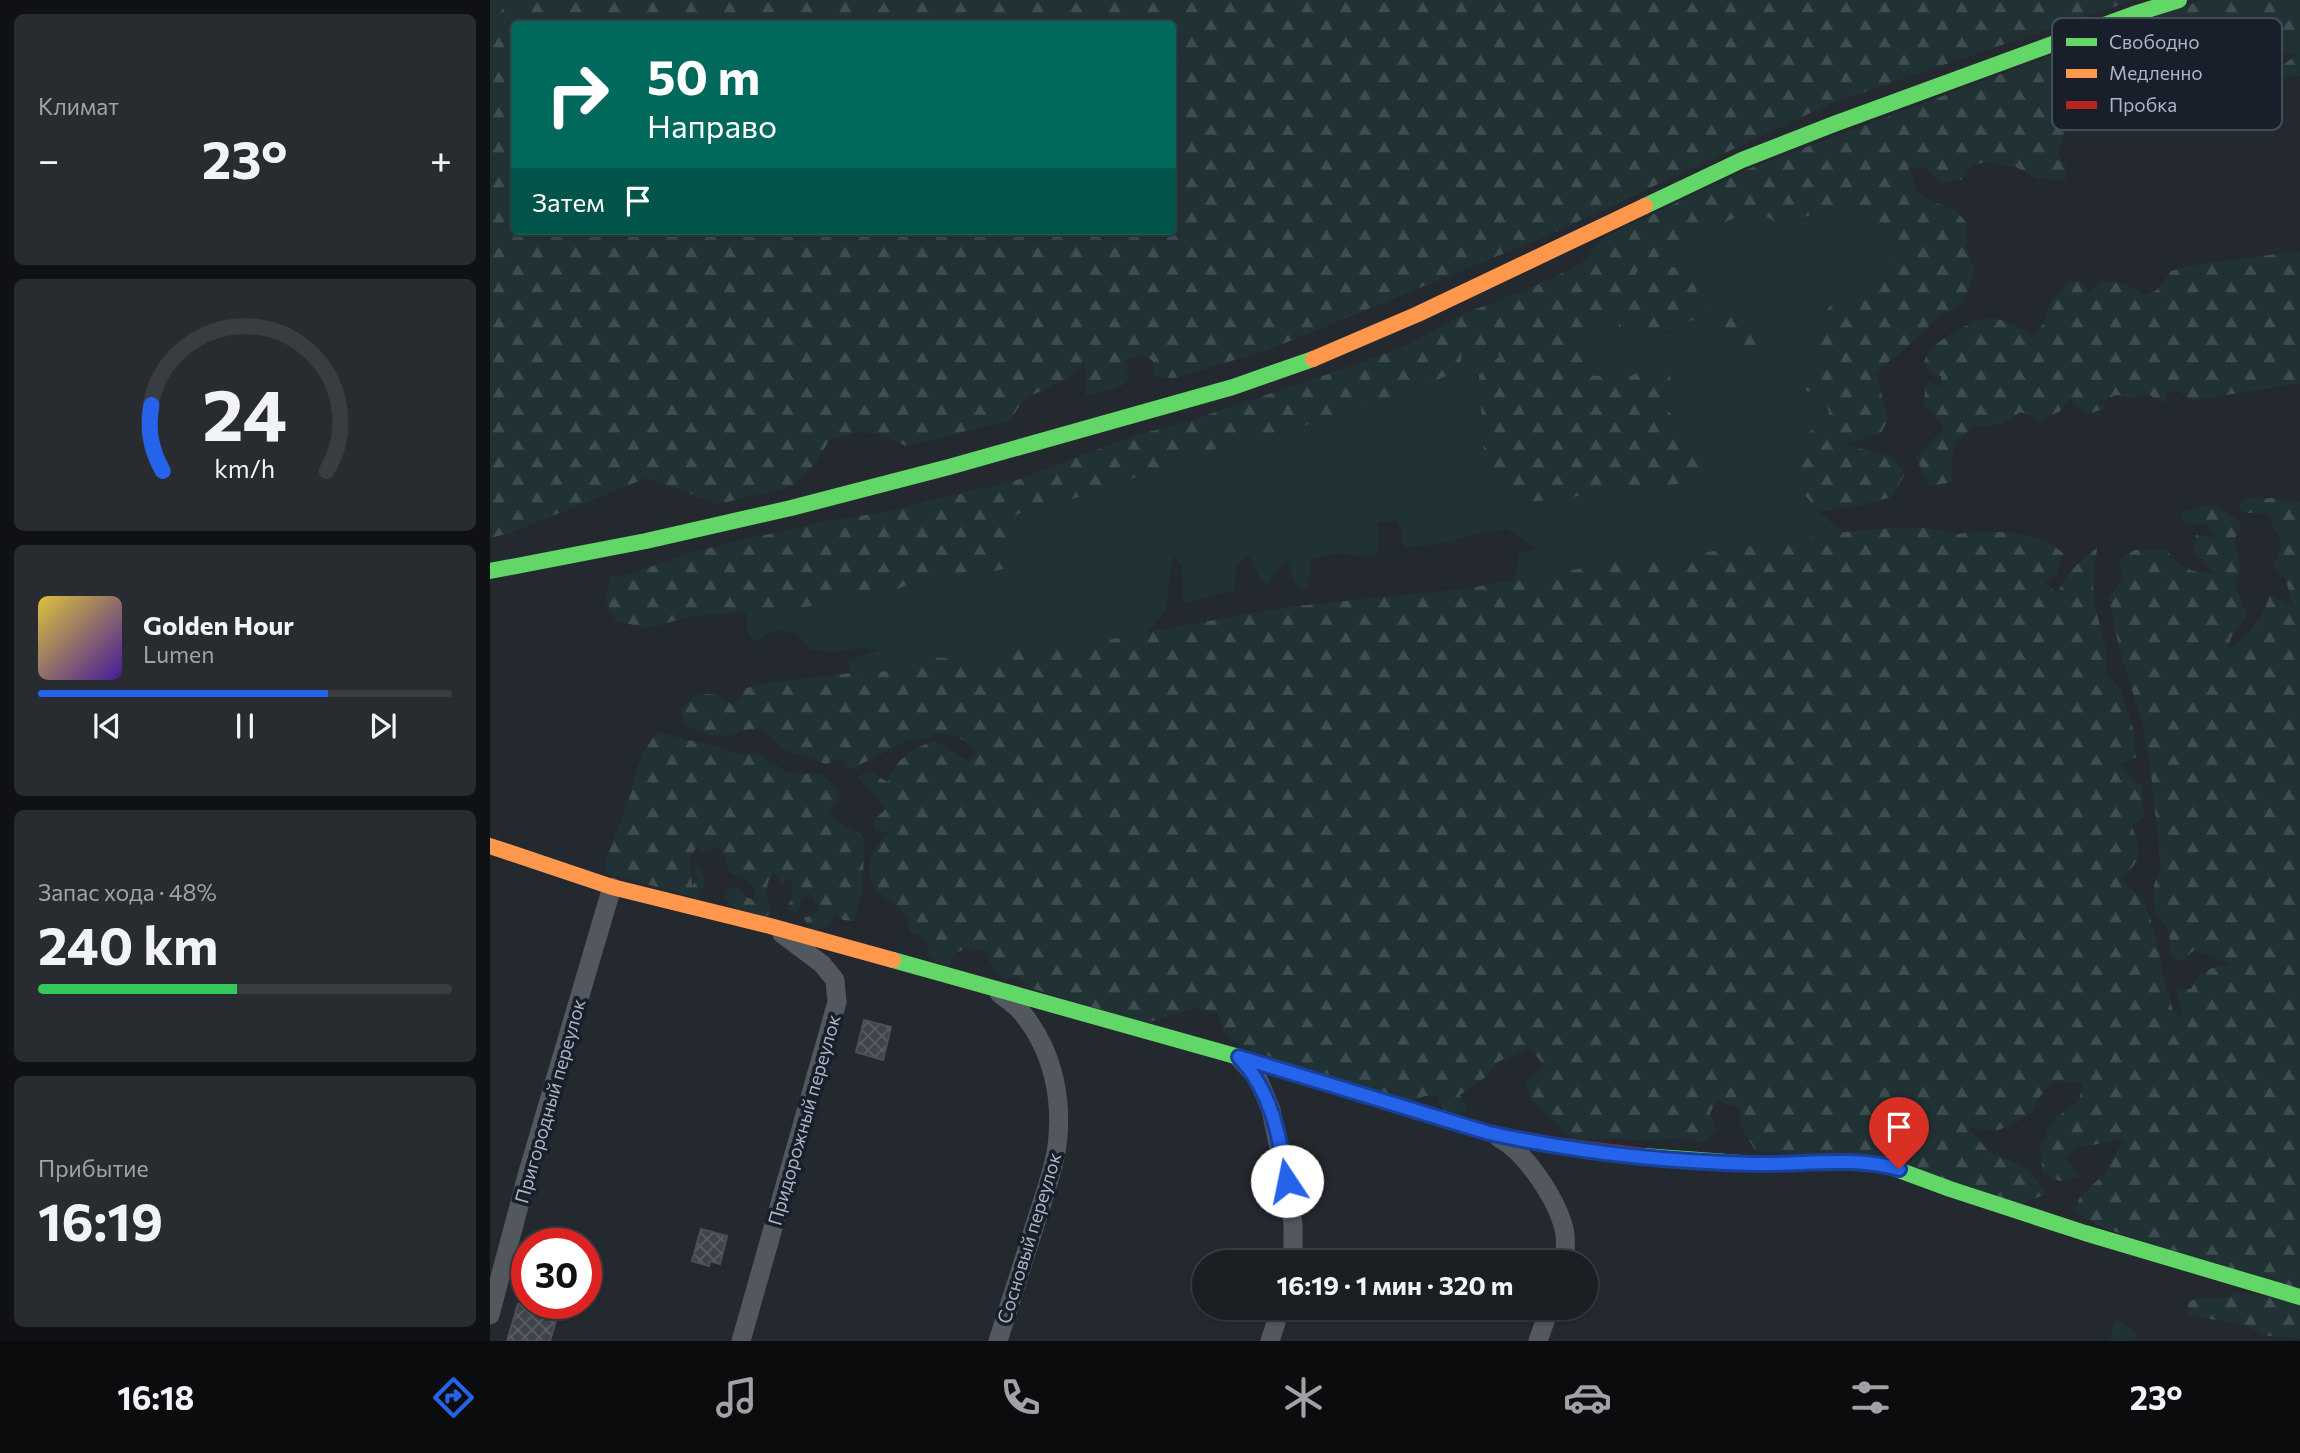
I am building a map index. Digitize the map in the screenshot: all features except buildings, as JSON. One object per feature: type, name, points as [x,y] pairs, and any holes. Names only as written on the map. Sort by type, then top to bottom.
[{"type":"street","points":[[2123,18],[2179,0]]},
{"type":"street","points":[[490,572],[646,541],[791,508],[949,467],[1233,387],[1329,353],[1418,314],[1742,160],[2052,44]]},
{"type":"street","points":[[490,846],[611,887],[770,926],[993,988],[1239,1057],[1489,1133],[1530,1142],[1648,1157],[1755,1164],[1846,1162],[1885,1165],[2085,1233],[2300,1297]]},
{"type":"street","name":"Пригородный переулок","points":[[490,1315],[528,1172],[611,887]]},
{"type":"street","name":"Придорожный переулок","points":[[741,1341],[837,1002],[835,980],[822,964],[770,926]]},
{"type":"street","name":"Сосновый переулок","points":[[993,988],[1021,1012],[1049,1057],[1059,1124],[1050,1177],[998,1341]]},
{"type":"street","points":[[1239,1057],[1258,1079],[1271,1110],[1290,1199],[1293,1250]]},
{"type":"street","points":[[1489,1133],[1509,1143],[1532,1169],[1553,1201],[1564,1230],[1564,1250]]},
{"type":"street","points":[[1270,1341],[1277,1320]]},
{"type":"street","points":[[1538,1341],[1545,1320]]},
{"type":"green space","points":[[490,0],[508,0],[490,29]]},
{"type":"green space","points":[[508,0],[2134,0],[2081,18],[2052,18],[2052,28],[1832,103],[1549,235],[1265,351],[1174,378],[1155,377],[1153,361],[1143,355],[1126,359],[1128,379],[1123,385],[1086,396],[1085,361],[1074,375],[1024,399],[1010,420],[906,446],[880,434],[858,432],[830,439],[815,464],[792,486],[719,504],[646,478],[507,534],[490,538],[490,29]]},
{"type":"green space","points":[[2202,0],[2300,0],[2300,76],[2282,78],[2284,64],[2298,54],[2282,52],[2282,18],[2152,18]]},
{"type":"green space","points":[[2052,55],[2052,130],[2066,130],[2058,154],[2066,167],[2065,181],[2034,177],[2016,167],[1986,162],[1973,165],[1961,180],[1940,182],[1925,168],[1908,167],[1918,193],[1933,202],[1954,209],[1966,222],[1967,249],[1974,270],[1970,288],[1959,307],[1938,317],[1876,372],[1888,419],[1881,433],[1845,444],[1893,458],[1905,474],[1892,497],[1821,511],[1805,495],[1798,480],[1799,441],[1829,414],[1825,393],[1806,391],[1809,371],[1825,352],[1805,353],[1815,324],[1833,302],[1861,296],[1888,276],[1894,229],[1876,221],[1850,200],[1781,226],[1753,208],[1639,267],[1633,281],[1646,283],[1671,267],[1694,269],[1697,294],[1689,309],[1750,316],[1765,335],[1768,353],[1745,348],[1722,326],[1693,320],[1646,340],[1643,328],[1619,327],[1618,314],[1602,327],[1592,340],[1587,354],[1585,375],[1626,378],[1651,366],[1667,365],[1672,385],[1662,403],[1712,464],[1700,482],[1510,503],[1485,467],[1479,375],[1500,356],[1488,348],[1462,348],[1460,370],[1403,395],[1358,407],[1321,421],[1183,458],[1101,491],[1026,511],[1003,520],[1011,549],[1007,568],[973,576],[922,579],[898,589],[868,590],[790,611],[747,611],[694,616],[647,628],[616,621],[605,599],[610,577],[631,574],[689,553],[734,542],[833,520],[886,512],[1017,480],[1131,437],[1195,419],[1358,364],[1410,344],[1463,314],[1529,289],[1581,264],[1603,238],[1748,169]]},
{"type":"green space","points":[[1850,199],[1876,221],[1894,229],[1888,276],[1861,296],[1833,302],[1806,353],[1826,351],[1806,391],[1825,393],[1829,414],[1799,441],[1807,499],[1845,532],[1694,554],[1623,561],[1514,580],[1519,554],[1536,548],[1507,529],[1405,548],[1398,521],[1377,522],[1379,550],[1373,557],[1337,553],[1311,560],[1309,583],[1302,592],[1287,560],[1275,571],[1268,586],[1248,555],[1237,566],[1234,590],[1183,604],[1182,568],[1173,555],[1166,609],[1146,634],[1098,642],[1043,645],[976,662],[932,657],[891,671],[851,673],[846,662],[882,649],[859,648],[833,652],[809,649],[796,632],[776,630],[754,642],[747,630],[747,611],[790,611],[868,590],[898,589],[922,579],[973,576],[1011,549],[1003,520],[1026,511],[1101,491],[1183,458],[1321,421],[1358,407],[1403,395],[1441,379],[1462,348],[1485,349],[1501,356],[1562,499],[1611,490],[1699,482],[1711,464],[1662,403],[1651,366],[1626,379],[1584,375],[1587,346],[1603,325],[1618,313],[1643,328],[1664,334],[1693,320],[1722,326],[1745,347],[1767,353],[1765,335],[1715,310],[1688,309],[1671,267],[1646,283],[1632,281],[1639,267],[1754,207],[1768,218],[1821,210]]},
{"type":"green space","points":[[2300,251],[2300,383],[2190,401],[2180,391],[2165,392],[2168,399],[2160,402],[2147,393],[2132,398],[2117,395],[2098,401],[2105,408],[2089,414],[2079,409],[2070,397],[2060,411],[2040,421],[2021,412],[1993,425],[1975,424],[1954,449],[1953,482],[1930,486],[1916,458],[1944,428],[1937,417],[1924,406],[1925,389],[1929,381],[1943,388],[1941,376],[1930,372],[1924,362],[1931,349],[1949,335],[1972,323],[1992,319],[2012,324],[2034,338],[2043,324],[2051,301],[2069,281],[2083,282],[2089,291],[2102,281],[2122,283],[2146,295],[2157,290],[2171,271],[2195,265]]},
{"type":"green space","points":[[2272,498],[2300,502],[2300,1291],[2104,1228],[2074,1212],[2080,1197],[2104,1174],[2125,1139],[2076,1148],[2064,1157],[2080,1176],[2060,1181],[2043,1174],[2040,1147],[2053,1120],[2079,1101],[2083,1083],[2053,1080],[2032,1112],[2012,1125],[1997,1130],[1969,1128],[1989,1152],[2028,1169],[2047,1194],[2020,1204],[1796,1155],[1755,1150],[1741,1127],[1739,1108],[1716,1100],[1710,1114],[1717,1129],[1704,1142],[1677,1138],[1649,1141],[1615,1138],[1573,1139],[1532,1100],[1525,1083],[1544,1065],[1529,1047],[1496,1063],[1487,1076],[1460,1095],[1468,1111],[1458,1113],[1445,1111],[1437,1096],[1425,1096],[1412,1101],[1250,1050],[1226,1035],[1217,1013],[1197,1008],[1146,1023],[1030,988],[1017,976],[1004,979],[994,969],[985,952],[968,948],[953,954],[948,969],[929,956],[927,943],[918,934],[910,934],[907,918],[880,893],[871,880],[869,871],[872,856],[880,842],[890,833],[875,830],[874,820],[886,809],[858,777],[868,771],[888,782],[895,767],[905,756],[934,741],[967,760],[976,752],[960,738],[942,732],[929,737],[910,739],[846,769],[840,759],[826,764],[781,749],[770,736],[761,731],[750,729],[722,736],[701,732],[686,725],[680,710],[692,699],[705,694],[718,696],[732,705],[739,702],[744,689],[758,684],[891,671],[932,657],[976,662],[1043,645],[1092,643],[1296,606],[1464,589],[1623,561],[1694,554],[1845,532],[1926,528],[1957,534],[1979,531],[2014,533],[2046,540],[2064,554],[2056,574],[2044,582],[2058,593],[2074,568],[2097,548],[2093,589],[2105,645],[2106,673],[2120,689],[2133,729],[2136,757],[2121,764],[2134,781],[2142,785],[2144,817],[2132,826],[2139,850],[2137,861],[2120,879],[2144,900],[2155,933],[2173,1011],[2182,1017],[2177,989],[2191,989],[2207,970],[2232,964],[2194,950],[2182,961],[2171,957],[2169,932],[2155,910],[2154,885],[2161,866],[2150,764],[2143,726],[2118,643],[2109,599],[2122,578],[2120,558],[2135,550],[2166,550],[2187,568],[2214,573],[2193,549],[2196,535],[2215,538],[2209,525],[2184,524],[2180,513],[2199,507],[2219,508],[2241,523],[2234,542],[2240,568],[2234,583],[2247,616],[2231,637],[2228,650],[2254,626],[2270,595],[2294,608],[2286,581],[2274,565],[2282,544],[2267,513],[2243,513],[2238,504],[2247,499]]},
{"type":"green space","points":[[657,732],[741,755],[756,753],[788,773],[821,774],[833,784],[841,799],[829,808],[839,823],[855,830],[864,838],[863,882],[855,921],[843,920],[835,913],[830,926],[810,930],[804,918],[820,909],[811,893],[801,899],[797,913],[787,909],[793,895],[791,879],[781,883],[774,871],[767,890],[771,911],[765,919],[735,908],[724,898],[729,890],[739,887],[746,897],[754,900],[756,890],[749,880],[730,873],[718,846],[707,853],[696,848],[690,857],[692,886],[698,878],[695,868],[698,865],[704,878],[703,889],[697,898],[606,873],[607,857],[627,805],[642,754]]},
{"type":"green space","points":[[2236,1292],[2300,1302],[2300,1339],[2267,1336],[2242,1325],[2189,1315],[2187,1303],[2199,1297],[2223,1299]]},
{"type":"green space","points":[[2117,1319],[2137,1334],[2134,1341],[2108,1341]]},
{"type":"traffic: fast","points":[[2123,18],[2179,0]]},
{"type":"traffic: fast","points":[[1645,206],[1742,160],[2052,44]]},
{"type":"traffic: fast","points":[[490,571],[646,541],[791,508],[949,467],[1233,387],[1313,359]]},
{"type":"traffic: fast","points":[[893,960],[1344,1089]]},
{"type":"traffic: fast","points":[[1643,1156],[1755,1164],[1846,1162],[1885,1165],[2085,1233],[2300,1297]]},
{"type":"traffic: slow","points":[[1313,359],[1418,314],[1645,206]]},
{"type":"traffic: slow","points":[[490,846],[612,887],[893,960]]},
{"type":"traffic: jam","points":[[1344,1089],[1489,1133],[1530,1142],[1643,1156]]},
{"type":"route","points":[[1287,1181],[1265,1094],[1258,1079],[1239,1057],[1489,1133],[1530,1142],[1648,1157],[1755,1164],[1867,1162],[1899,1169]]}]
